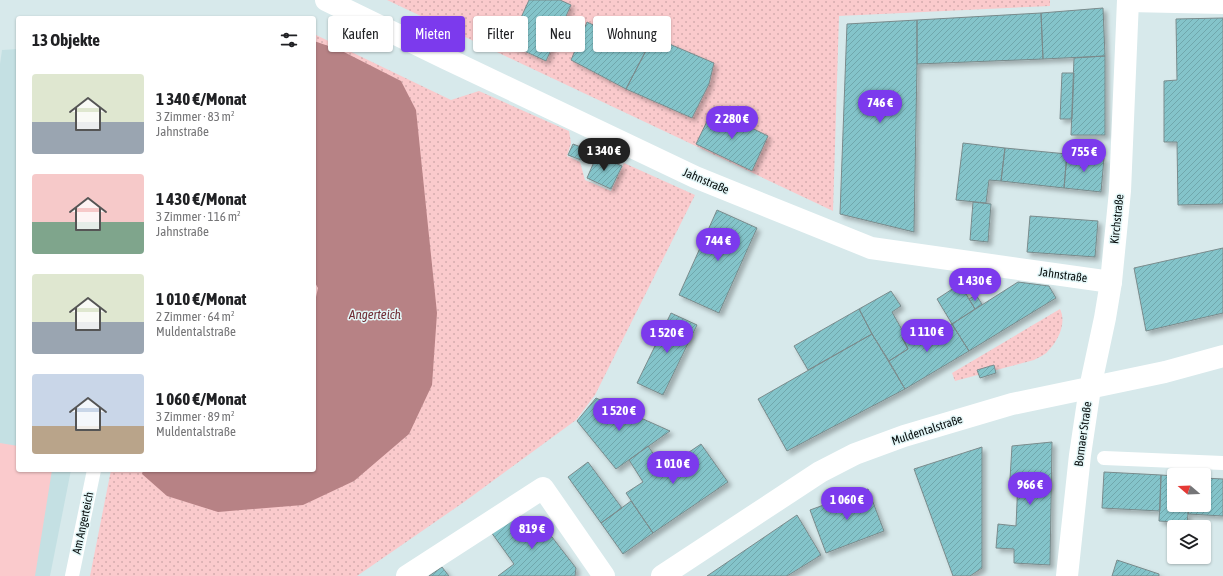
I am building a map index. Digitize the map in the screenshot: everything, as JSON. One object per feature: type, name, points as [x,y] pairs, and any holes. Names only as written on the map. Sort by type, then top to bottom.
[{"type":"main road","name":"Jahnstraße","points":[[326,0],[695,177],[871,248],[1111,282]]},
{"type":"main road","name":"Kirchstraße","points":[[1090,388],[1111,282],[1120,191],[1128,3]]},
{"type":"main road","name":"Muldentalstraße","points":[[662,576],[820,472],[855,454],[904,436],[1012,404],[1165,372],[1223,356]]},
{"type":"main road","name":"Bornaer Straße","points":[[1067,576],[1080,456],[1090,388]]},
{"type":"main road","points":[[407,576],[543,488],[604,576]]},
{"type":"lane","points":[[1128,3],[1223,6]]},
{"type":"lane","points":[[1104,458],[1223,463]]},
{"type":"lane","name":"Am Angerteich","points":[[72,576],[94,472]]},
{"type":"shaded area","points":[[387,0],[1050,0],[1050,6],[839,16],[833,211],[497,52],[528,52],[528,16],[473,16],[473,41],[465,37],[465,16],[421,16]]},
{"type":"shaded area","points":[[316,35],[328,41],[328,52],[351,52],[451,100],[479,91],[569,131],[571,143],[567,156],[580,162],[585,180],[611,191],[624,163],[695,195],[595,395],[576,420],[464,502],[357,576],[90,576],[111,472],[316,472]]},
{"type":"shaded area","points":[[16,49],[16,472],[71,472],[50,576],[0,576],[0,64],[2,50]]},
{"type":"shaded area","points":[[1060,309],[1062,314],[1062,326],[1060,332],[1052,347],[1045,354],[1034,360],[955,381],[952,373]]},
{"type":"shaded area","points":[[0,443],[16,446],[16,472],[52,472],[35,576],[0,576]]},
{"type":"water","name":"Angerteich","points":[[316,42],[328,46],[328,52],[344,52],[401,81],[416,110],[437,313],[432,385],[409,434],[354,481],[303,505],[218,512],[167,496],[142,474],[142,472],[316,472],[316,297],[318,288],[316,284]]},
{"type":"building","points":[[529,0],[560,0],[571,5],[566,16],[536,16],[536,52],[550,52],[546,61],[526,52],[528,52],[528,16],[522,16]]},
{"type":"building","points":[[1103,8],[1105,56],[1043,59],[1041,13]]},
{"type":"building","points":[[1041,13],[1043,59],[917,64],[917,20]]},
{"type":"building","points":[[1223,18],[1223,204],[1178,205],[1177,142],[1164,142],[1164,81],[1177,80],[1176,19]]},
{"type":"building","points":[[917,20],[914,232],[840,214],[847,24]]},
{"type":"building","points":[[587,22],[593,25],[593,52],[645,52],[626,89],[571,60],[574,52],[585,52],[585,27]]},
{"type":"building","points":[[671,45],[714,63],[709,84],[692,118],[626,89],[645,52],[671,52]]},
{"type":"building","points":[[1105,56],[1105,135],[1071,135],[1074,58]]},
{"type":"building","points":[[1062,73],[1074,73],[1072,119],[1060,119]]},
{"type":"building","points":[[713,109],[768,136],[752,171],[696,144]]},
{"type":"building","points":[[963,143],[1005,148],[1001,181],[989,180],[986,203],[956,200]]},
{"type":"building","points":[[573,144],[586,149],[581,160],[568,155]]},
{"type":"building","points":[[1005,148],[1067,154],[1064,188],[1001,181]]},
{"type":"building","points":[[1067,154],[1104,158],[1101,192],[1064,188]]},
{"type":"building","points":[[597,155],[622,166],[611,189],[587,178]]},
{"type":"building","points":[[973,202],[991,204],[988,242],[970,240]]},
{"type":"building","points":[[717,210],[757,228],[719,313],[679,295]]},
{"type":"building","points":[[1030,216],[1098,221],[1095,257],[1027,252]]},
{"type":"building","points":[[1223,248],[1223,313],[1146,331],[1134,268]]},
{"type":"building","points":[[1018,282],[1049,286],[1056,298],[969,351],[952,324]]},
{"type":"building","points":[[960,284],[975,309],[952,324],[937,299]]},
{"type":"building","points":[[891,291],[901,306],[892,312],[905,335],[902,337],[908,349],[889,361],[872,334],[859,309]]},
{"type":"building","points":[[976,295],[982,304],[975,309],[969,299]]},
{"type":"building","points":[[859,309],[872,334],[808,370],[794,346]]},
{"type":"building","points":[[671,313],[697,325],[663,395],[637,383]]},
{"type":"building","points":[[929,320],[936,333],[952,324],[969,351],[905,389],[889,361],[908,349],[902,337]]},
{"type":"building","points":[[872,334],[905,389],[787,451],[758,399]]},
{"type":"building","points":[[994,365],[996,373],[980,378],[977,370]]},
{"type":"building","points":[[596,398],[670,431],[616,469],[577,421]]},
{"type":"building","points":[[1052,442],[1050,565],[1014,563],[1014,549],[996,548],[998,524],[1016,526],[1018,480],[1010,479],[1012,446]]},
{"type":"building","points":[[701,444],[728,482],[653,533],[626,493],[643,482],[629,460],[648,446],[664,469]]},
{"type":"building","points":[[982,447],[982,568],[970,576],[953,576],[914,469]]},
{"type":"building","points":[[588,462],[622,508],[601,523],[568,477]]},
{"type":"building","points":[[1104,472],[1161,475],[1160,511],[1102,508]]},
{"type":"building","points":[[1161,475],[1167,475],[1167,512],[1188,512],[1187,520],[1159,521]]},
{"type":"building","points":[[1211,478],[1223,479],[1223,516],[1188,514],[1188,512],[1211,512]]},
{"type":"building","points":[[868,489],[884,531],[826,553],[810,510]]},
{"type":"building","points":[[631,501],[653,533],[623,554],[601,523]]},
{"type":"building","points":[[797,515],[821,555],[787,576],[707,576]]},
{"type":"building","points":[[512,516],[531,517],[540,531],[552,537],[576,568],[575,576],[498,576],[514,564],[491,532]]},
{"type":"building","points":[[1117,560],[1159,574],[1159,576],[1112,576]]},
{"type":"building","points":[[442,567],[449,576],[429,576]]}]
